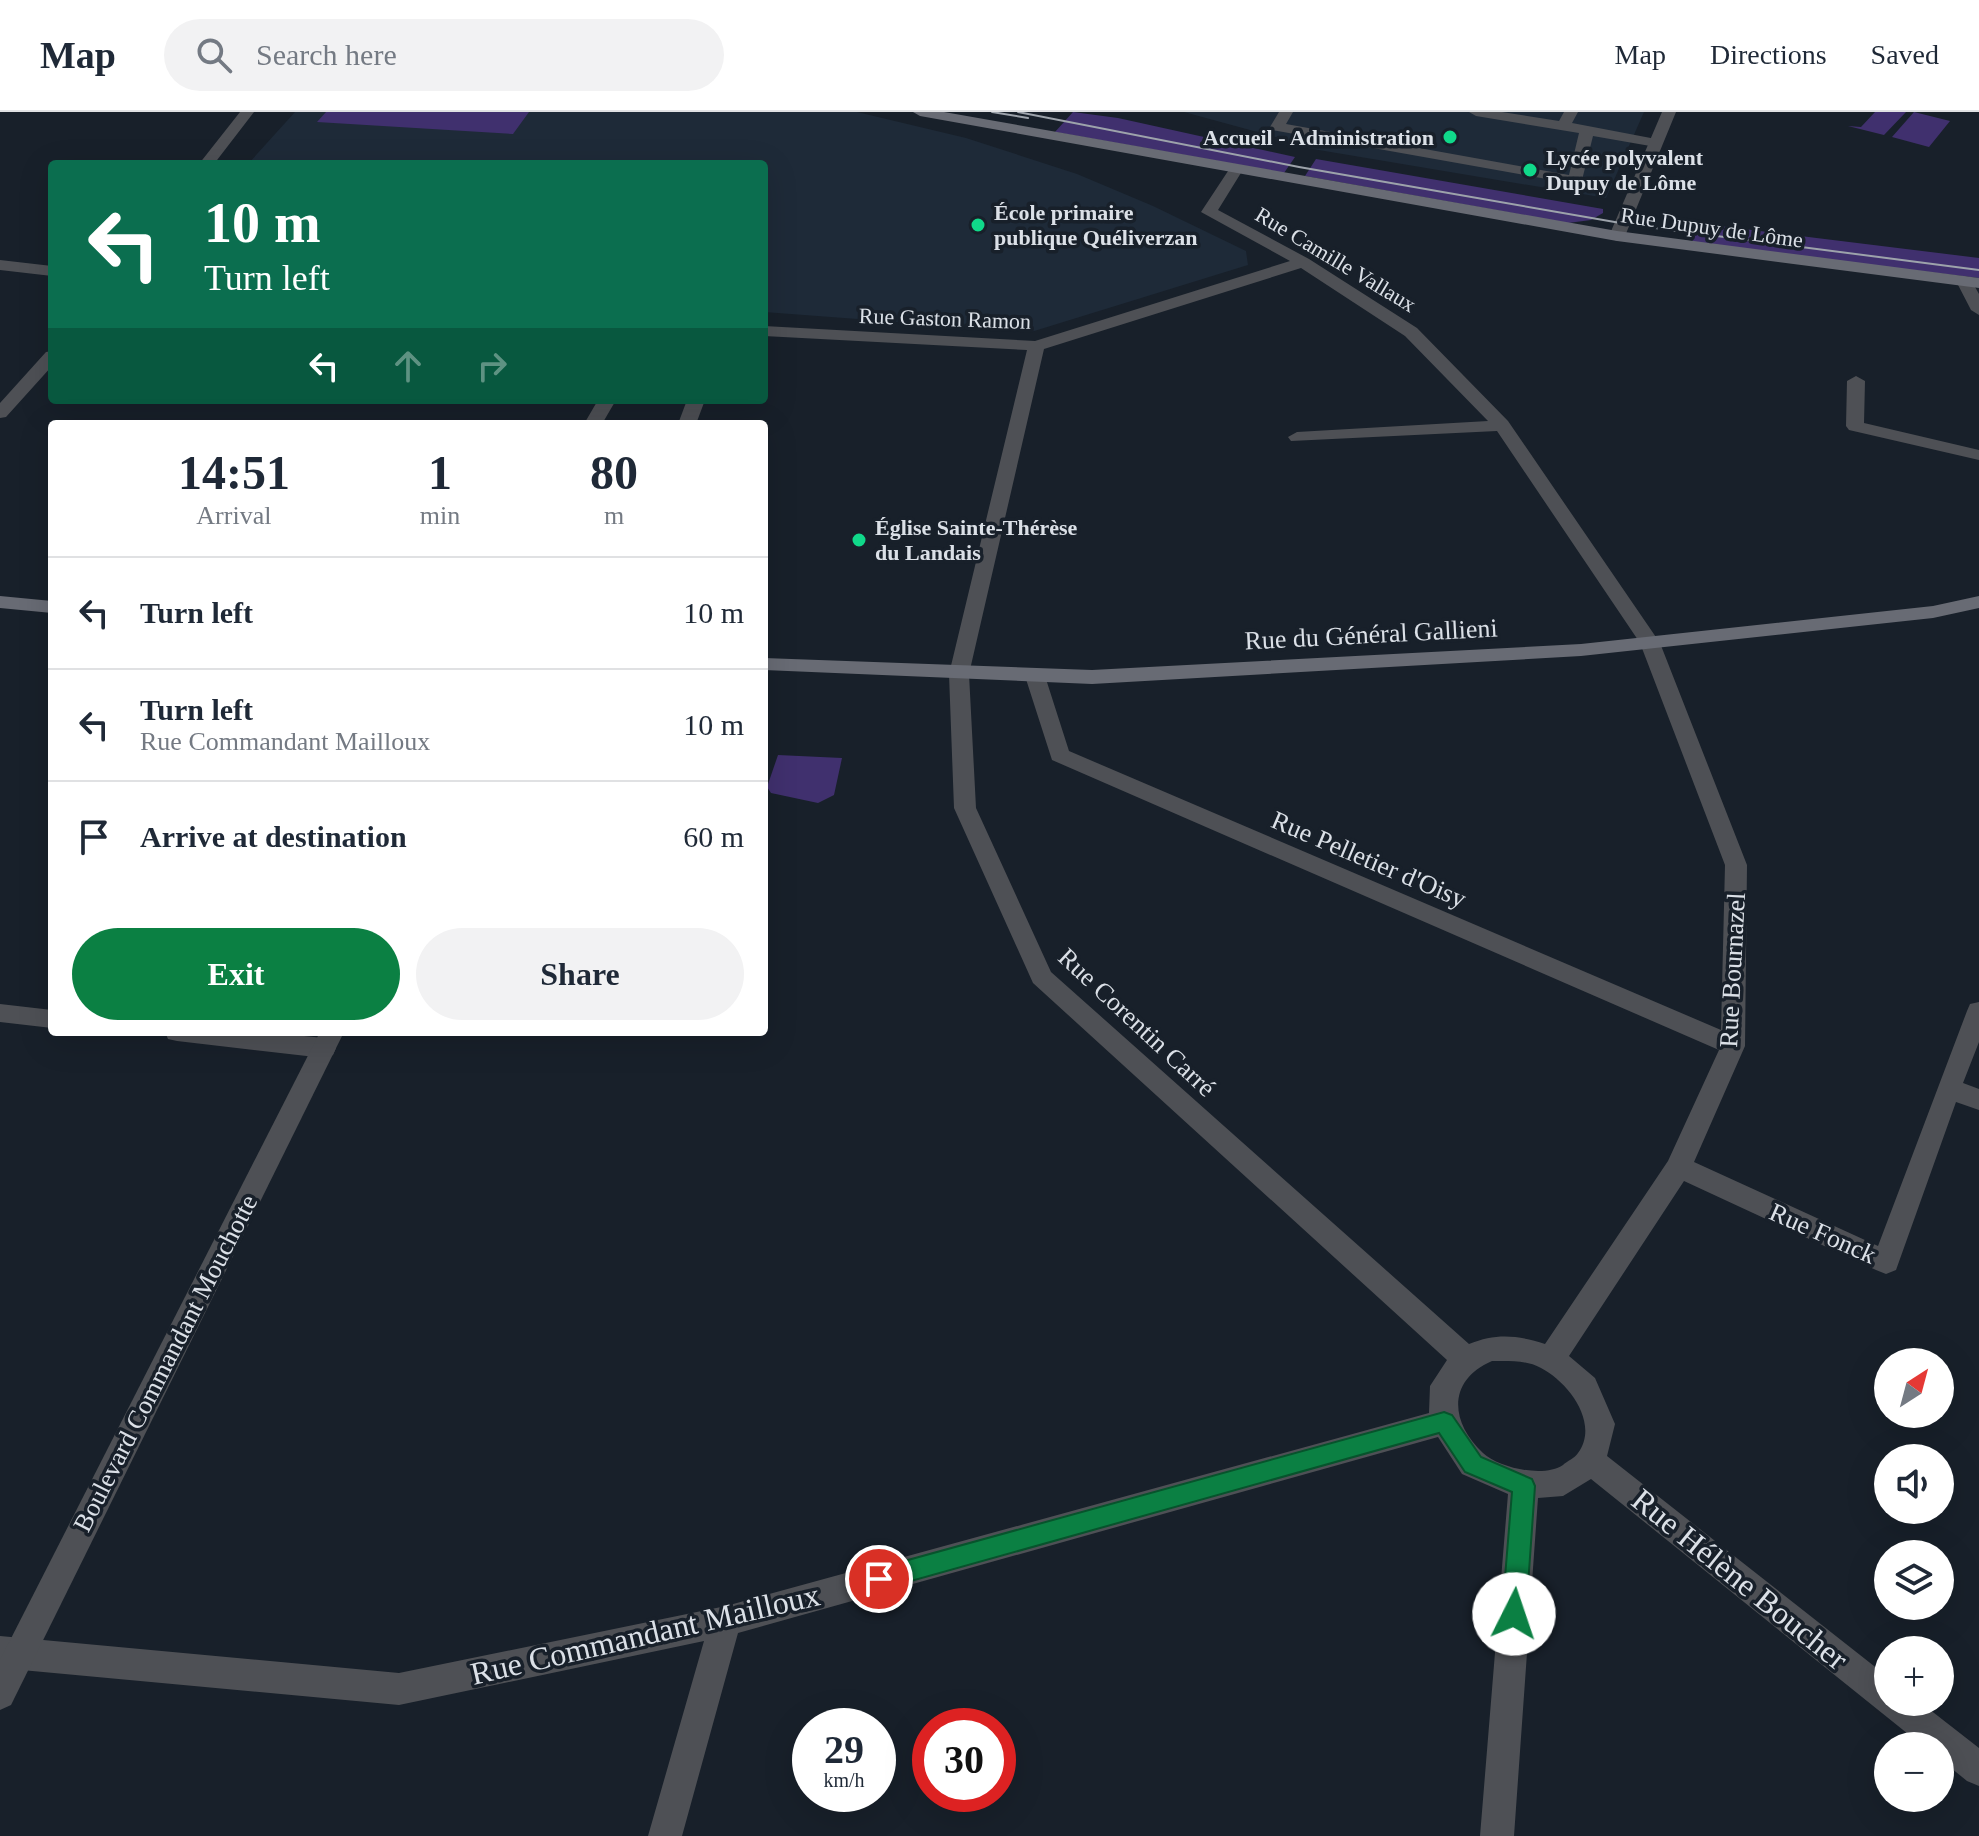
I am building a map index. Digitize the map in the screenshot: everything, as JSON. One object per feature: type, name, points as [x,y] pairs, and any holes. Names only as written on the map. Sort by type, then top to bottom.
[{"type":"main road","name":"Rue Dupuy de Lôme","points":[[920,112],[1617,236],[1972,282]]},
{"type":"main road","points":[[0,602],[48,607]]},
{"type":"main road","name":"Rue du Général Gallieni","points":[[768,664],[959,674],[1123,676],[1650,643],[1933,612],[1979,602]]},
{"type":"street","points":[[209,160],[247,112]]},
{"type":"street","points":[[1286,112],[1277,127],[1575,180],[1587,130]]},
{"type":"street","points":[[1476,112],[1567,119],[1587,130],[1656,143]]},
{"type":"street","points":[[1617,236],[1669,112]]},
{"type":"street","name":"Rue Camille Vallaux","points":[[1237,168],[1209,212],[1303,262],[1411,332],[1502,425],[1650,643]]},
{"type":"street","name":"Rue Gaston Ramon","points":[[768,331],[1036,346],[1303,262]]},
{"type":"street","points":[[0,265],[48,271]]},
{"type":"street","points":[[1972,282],[1979,310]]},
{"type":"street","name":"Rue Corentin Carré","points":[[1036,346],[959,674],[965,808],[1041,977],[1465,1359]]},
{"type":"street","points":[[0,413],[48,360]]},
{"type":"street","points":[[1856,381],[1855,426],[1979,455]]},
{"type":"street","points":[[1297,437],[1502,425]]},
{"type":"street","name":"Rue Bournazel","points":[[1551,1359],[1679,1167],[1733,1046],[1736,865],[1650,643]]},
{"type":"street","name":"Rue Pelletier d'Oisy","points":[[1035,676],[1060,755],[1733,1046]]},
{"type":"street","name":"Rue Fonck","points":[[1679,1167],[1886,1262],[1979,1011]]},
{"type":"street","points":[[0,1013],[48,1019]]},
{"type":"street","points":[[252,1036],[328,1040]]},
{"type":"street","name":"Boulevard Commandant Mouchotte","points":[[0,1694],[9,1654],[328,1040]]},
{"type":"street","points":[[1948,1088],[1979,1100]]},
{"type":"street","points":[[1491,1348],[1521,1349],[1551,1359],[1585,1387],[1600,1424],[1591,1461],[1563,1482],[1524,1486],[1473,1464],[1444,1422],[1444,1386],[1465,1359],[1491,1348]]},
{"type":"street","name":"Rue Commandant Mailloux","points":[[9,1654],[399,1689],[726,1621],[1444,1422]]},
{"type":"street","name":"Rue Hélène Boucher","points":[[1591,1461],[1874,1686]]},
{"type":"street","points":[[1497,1836],[1524,1486]]},
{"type":"street","points":[[665,1836],[726,1621]]},
{"type":"street","points":[[1912,1716],[1979,1769]]},
{"type":"shaded area","name":"École primaire publique Quéliverzan","points":[[295,112],[857,112],[966,138],[1077,174],[1246,251],[1248,265],[1031,332],[768,312],[768,160],[252,160]]},
{"type":"shaded area","points":[[326,112],[529,112],[513,134],[317,122]]},
{"type":"shaded area","points":[[1073,112],[1118,118],[1295,157],[1284,173],[1055,132]]},
{"type":"shaded area","name":"Lycée polyvalent Dupuy de Lôme","points":[[1184,112],[1644,112],[1606,198],[1277,143],[1279,138]]},
{"type":"shaded area","points":[[1875,112],[1906,112],[1884,135],[1848,126],[1861,127]]},
{"type":"shaded area","points":[[1914,112],[1950,121],[1929,147],[1892,137]]},
{"type":"shaded area","points":[[1316,159],[1603,209],[1603,213],[1591,220],[1568,223],[1305,176]]},
{"type":"shaded area","points":[[1696,223],[1979,258],[1979,278],[1692,244]]},
{"type":"shaded area","points":[[778,755],[842,758],[834,795],[818,803],[771,793],[768,784]]},
{"type":"tram line","points":[[992,112],[1028,118]]},
{"type":"tram line","points":[[1018,112],[1299,167],[1632,225],[1979,270]]},
{"type":"place","name":"Accueil - Administration","points":[[1450,137]]},
{"type":"place","name":"Lycée polyvalent Dupuy de Lôme","points":[[1530,170]]},
{"type":"place","name":"École primaire publique Quéliverzan","points":[[978,225]]},
{"type":"place","name":"Église Sainte-Thérèse du Landais","points":[[859,540]]},
{"type":"route","points":[[879,1579],[1444,1422],[1473,1464],[1524,1486],[1514,1614]]}]
